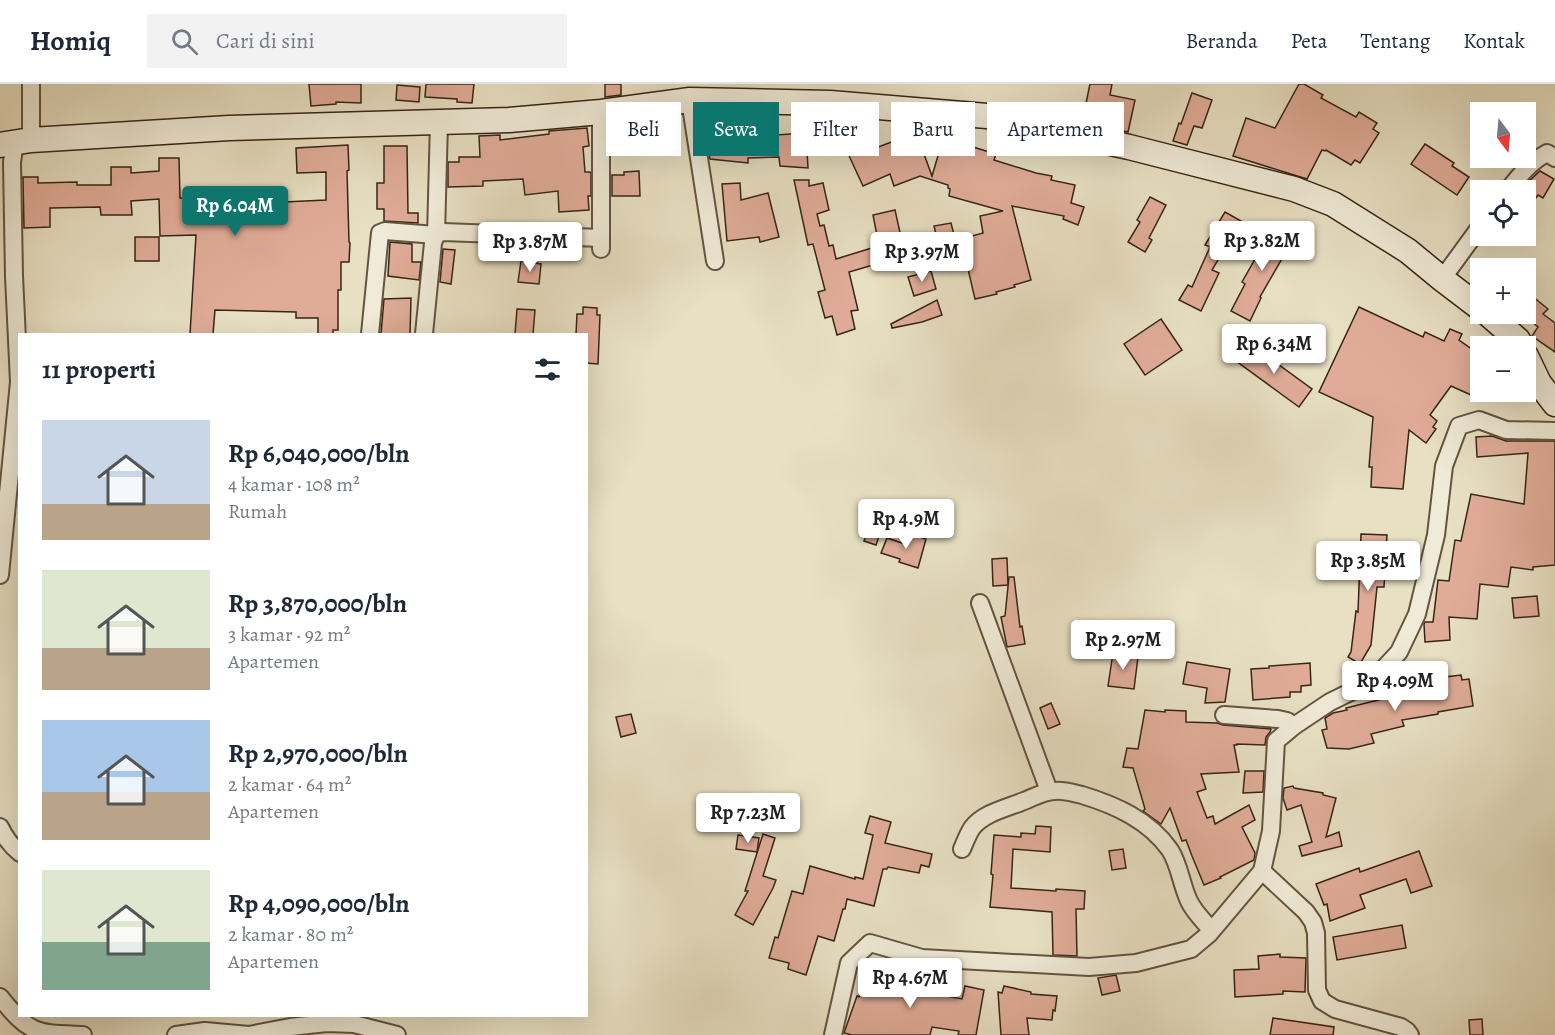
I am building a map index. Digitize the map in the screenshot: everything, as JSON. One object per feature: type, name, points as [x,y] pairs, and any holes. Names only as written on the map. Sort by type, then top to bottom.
[{"type":"main road","points":[[15,142],[229,128],[509,120],[601,112],[690,100],[727,92],[987,116],[1129,147],[1294,189],[1333,204],[1408,251],[1470,300]]},
{"type":"main road","points":[[1500,324],[1513,336]]},
{"type":"main road","points":[[1536,377],[1555,404]]},
{"type":"street","points":[[18,347],[12,162],[15,142],[31,84]]},
{"type":"street","points":[[690,100],[715,261]]},
{"type":"street","points":[[370,333],[380,233],[385,231],[436,235],[443,232],[601,244],[601,112]]},
{"type":"street","points":[[424,333],[433,243],[436,235],[439,122]]},
{"type":"street","points":[[1516,180],[1535,159],[1552,153]]},
{"type":"street","points":[[1442,279],[1470,241]]},
{"type":"street","points":[[0,575],[18,401]]},
{"type":"street","points":[[833,1035],[849,963],[870,943],[922,958],[1089,967],[1136,963],[1191,949],[1212,930],[1262,871],[1271,831],[1276,741],[1330,702],[1371,682],[1399,652],[1417,614],[1436,535],[1444,466],[1459,426],[1479,420],[1506,430],[1555,431]]},
{"type":"street","points":[[980,603],[1049,791]]},
{"type":"street","points":[[1224,715],[1278,719],[1294,726]]},
{"type":"street","points":[[962,849],[971,830],[981,820],[1049,791],[1067,791],[1098,800],[1135,817],[1152,830],[1171,851],[1189,901],[1212,930]]},
{"type":"street","points":[[0,827],[5,837],[18,851]]},
{"type":"street","points":[[1262,871],[1306,912],[1313,922],[1316,933],[1317,990],[1322,1001],[1335,1009],[1401,1027],[1410,1035]]},
{"type":"street","points":[[0,997],[12,1013],[46,1034],[83,1035]]},
{"type":"street","points":[[176,1035],[205,1031],[249,1035],[299,1021],[354,1024],[397,1035]]},
{"type":"building","points":[[309,84],[361,84],[361,103],[336,102],[336,104],[311,106]]},
{"type":"building","points":[[426,84],[474,84],[472,103],[457,102],[457,99],[425,97]]},
{"type":"building","points":[[605,84],[621,84],[621,95],[605,97]]},
{"type":"building","points":[[1090,84],[1112,84],[1110,95],[1135,100],[1128,132],[1124,131],[1124,102],[1086,102]]},
{"type":"building","points":[[1299,84],[1304,84],[1323,95],[1321,98],[1356,117],[1359,112],[1377,123],[1373,129],[1379,133],[1360,163],[1355,160],[1351,165],[1326,150],[1322,150],[1307,179],[1233,156],[1246,118],[1275,128]]},
{"type":"building","points":[[397,85],[420,87],[419,102],[396,100]]},
{"type":"building","points":[[1192,93],[1212,100],[1202,128],[1194,126],[1187,145],[1173,141]]},
{"type":"building","points":[[587,128],[589,146],[583,147],[585,172],[591,174],[589,210],[559,212],[558,191],[525,195],[523,179],[483,181],[483,186],[448,187],[448,162],[459,162],[459,157],[480,157],[479,136],[500,135],[500,140],[549,134],[549,131]]},
{"type":"building","points":[[791,134],[791,156],[807,156],[808,168],[780,166],[779,157],[748,158],[748,163],[710,159],[709,156],[779,156],[779,135]]},
{"type":"building","points":[[891,142],[891,156],[925,156],[932,176],[938,156],[975,156],[975,148],[987,151],[987,156],[995,156],[994,160],[1052,176],[1051,180],[1075,185],[1071,203],[1084,207],[1078,225],[1063,219],[1064,216],[1012,206],[1031,280],[996,292],[997,294],[975,299],[961,239],[983,233],[980,216],[1003,211],[949,196],[948,185],[920,176],[894,186],[890,174],[863,186],[849,156],[879,156],[879,147]]},
{"type":"building","points":[[1425,144],[1454,163],[1452,166],[1469,177],[1457,195],[1411,164]]},
{"type":"building","points":[[348,145],[349,262],[341,262],[338,330],[333,330],[333,333],[318,333],[318,318],[296,318],[296,312],[215,310],[213,333],[190,333],[196,235],[160,236],[159,199],[131,201],[132,215],[101,215],[100,207],[50,208],[50,227],[24,228],[23,177],[38,177],[38,183],[77,182],[77,185],[111,185],[111,167],[131,167],[131,173],[159,171],[159,158],[179,158],[180,198],[284,198],[284,202],[326,200],[326,172],[297,173],[296,148]]},
{"type":"building","points":[[384,146],[407,146],[408,213],[418,213],[418,223],[384,221],[384,209],[377,209],[377,183],[384,183]]},
{"type":"building","points":[[639,171],[640,196],[612,196],[612,175]]},
{"type":"building","points":[[1540,171],[1554,179],[1543,198],[1538,195],[1536,198],[1536,180],[1530,180]]},
{"type":"building","points":[[794,180],[809,180],[809,186],[823,183],[829,210],[817,214],[820,226],[824,225],[829,246],[833,245],[836,259],[875,247],[880,263],[849,272],[858,310],[851,311],[855,329],[837,335],[832,316],[825,318],[818,292],[825,290],[813,244],[808,245]]},
{"type":"building","points":[[740,183],[741,200],[768,193],[779,237],[760,242],[759,237],[727,241],[722,184]]},
{"type":"building","points":[[1150,197],[1166,205],[1149,238],[1152,240],[1145,252],[1128,242],[1140,222],[1137,220]]},
{"type":"building","points":[[895,210],[901,237],[878,241],[873,215]]},
{"type":"building","points":[[1225,212],[1241,221],[1212,270],[1219,273],[1201,311],[1179,300],[1188,285],[1192,287],[1210,247],[1205,245]]},
{"type":"building","points":[[951,223],[957,247],[940,251],[934,226]]},
{"type":"building","points":[[1275,224],[1295,236],[1260,297],[1250,321],[1231,311],[1245,284],[1242,282]]},
{"type":"building","points":[[135,237],[159,237],[159,261],[135,261]]},
{"type":"building","points":[[390,242],[412,244],[412,262],[421,262],[419,280],[388,276]]},
{"type":"building","points":[[443,249],[455,250],[451,284],[440,282]]},
{"type":"building","points":[[521,261],[541,264],[539,284],[518,282]]},
{"type":"building","points":[[931,271],[936,289],[914,296],[908,277]]},
{"type":"building","points":[[411,298],[410,333],[381,333],[384,299]]},
{"type":"building","points":[[1536,299],[1548,309],[1543,314],[1555,323],[1555,352],[1536,339],[1536,336],[1532,336],[1538,327],[1534,324]]},
{"type":"building","points":[[937,300],[942,315],[892,328],[891,324]]},
{"type":"building","points":[[583,307],[597,308],[597,315],[600,315],[598,364],[588,363],[588,333],[576,333],[577,314],[583,314]]},
{"type":"building","points":[[1359,307],[1423,337],[1425,332],[1444,341],[1450,329],[1462,334],[1459,340],[1470,348],[1470,395],[1451,386],[1430,415],[1437,421],[1433,427],[1436,429],[1426,443],[1409,430],[1403,489],[1371,487],[1372,467],[1369,467],[1373,417],[1319,392]]},
{"type":"building","points":[[517,309],[535,310],[533,333],[515,333]]},
{"type":"building","points":[[1161,319],[1182,350],[1145,375],[1124,344]]},
{"type":"building","points":[[1249,343],[1312,389],[1299,407],[1236,361]]},
{"type":"building","points":[[1492,436],[1506,441],[1555,441],[1555,565],[1533,567],[1533,570],[1511,567],[1508,587],[1480,584],[1477,619],[1449,617],[1450,640],[1425,642],[1424,624],[1433,622],[1438,580],[1449,581],[1455,540],[1461,541],[1471,494],[1524,504],[1528,453],[1477,457],[1476,437]]},
{"type":"building","points":[[871,521],[883,525],[876,545],[864,541]]},
{"type":"building","points":[[908,533],[926,539],[918,568],[881,553],[887,538],[905,544]]},
{"type":"building","points":[[1361,534],[1387,535],[1384,587],[1377,587],[1371,645],[1360,664],[1348,657],[1351,652],[1356,611],[1358,612]]},
{"type":"building","points":[[1007,558],[1008,585],[993,586],[992,559]]},
{"type":"building","points":[[1009,577],[1014,577],[1020,627],[1022,626],[1025,644],[1007,647],[1001,617],[1005,616]]},
{"type":"building","points":[[1537,596],[1539,616],[1514,618],[1512,598]]},
{"type":"building","points":[[1113,653],[1138,657],[1134,689],[1108,686]]},
{"type":"building","points":[[1187,662],[1230,669],[1225,702],[1205,703],[1207,688],[1183,684]]},
{"type":"building","points":[[1310,663],[1311,685],[1301,686],[1301,692],[1290,692],[1290,697],[1253,700],[1251,669]]},
{"type":"building","points":[[1461,675],[1462,680],[1469,679],[1473,706],[1402,720],[1404,726],[1371,734],[1374,743],[1349,749],[1327,748],[1322,730],[1327,729],[1325,718],[1333,713],[1411,691],[1410,686]]},
{"type":"building","points":[[1051,703],[1060,724],[1048,729],[1040,708]]},
{"type":"building","points":[[1145,710],[1186,711],[1186,722],[1271,729],[1266,737],[1265,745],[1234,745],[1239,772],[1201,774],[1206,789],[1197,792],[1207,818],[1213,816],[1215,824],[1249,805],[1255,820],[1242,827],[1255,853],[1254,860],[1204,885],[1186,840],[1182,841],[1170,808],[1161,824],[1143,811],[1145,809],[1133,768],[1123,767],[1127,748],[1138,749]]},
{"type":"building","points":[[631,714],[636,733],[621,737],[616,717]]},
{"type":"building","points":[[1245,771],[1264,771],[1263,792],[1243,793]]},
{"type":"building","points":[[1293,786],[1336,798],[1326,837],[1339,832],[1342,846],[1302,856],[1299,846],[1312,842],[1301,805],[1287,810],[1283,798],[1284,788]]},
{"type":"building","points":[[870,816],[891,822],[885,843],[932,854],[929,867],[921,865],[919,873],[888,867],[883,869],[874,906],[847,899],[834,941],[818,936],[806,975],[788,969],[789,963],[769,958],[775,937],[778,938],[792,891],[803,894],[810,866],[855,879],[855,877],[863,879],[873,835],[865,833]]},
{"type":"building","points":[[1036,826],[1051,827],[1050,852],[1013,849],[1011,888],[1085,891],[1084,909],[1076,909],[1077,956],[1053,955],[1052,912],[990,907],[994,835],[1021,837],[1021,833],[1035,834]]},
{"type":"building","points":[[763,834],[775,838],[763,876],[776,880],[753,925],[735,915],[748,891],[745,891]]},
{"type":"building","points":[[738,835],[759,838],[757,852],[736,849]]},
{"type":"building","points":[[1123,849],[1126,868],[1112,870],[1109,851]]},
{"type":"building","points":[[1419,851],[1432,886],[1411,893],[1406,879],[1360,895],[1365,908],[1330,921],[1327,904],[1324,905],[1316,884],[1359,868],[1360,872]]},
{"type":"building","points":[[1402,925],[1406,948],[1337,960],[1333,937]]},
{"type":"building","points":[[1280,954],[1280,957],[1306,958],[1305,992],[1283,991],[1283,994],[1235,997],[1234,970],[1259,969],[1258,956]]},
{"type":"building","points":[[866,964],[884,968],[882,978],[925,985],[924,992],[962,999],[965,986],[984,990],[976,1035],[958,1035],[959,1031],[932,1027],[930,1035],[852,1035],[844,1033],[857,996],[859,997]]},
{"type":"building","points":[[1116,975],[1120,991],[1102,995],[1098,978]]},
{"type":"building","points":[[1004,986],[1031,992],[1031,994],[1057,996],[1052,1020],[1027,1018],[1029,1035],[1001,1035],[998,992],[1002,993]]},
{"type":"building","points":[[1273,1018],[1334,1027],[1333,1035],[1270,1035]]},
{"type":"building","points":[[1482,1019],[1483,1035],[1470,1035],[1469,1020]]}]
